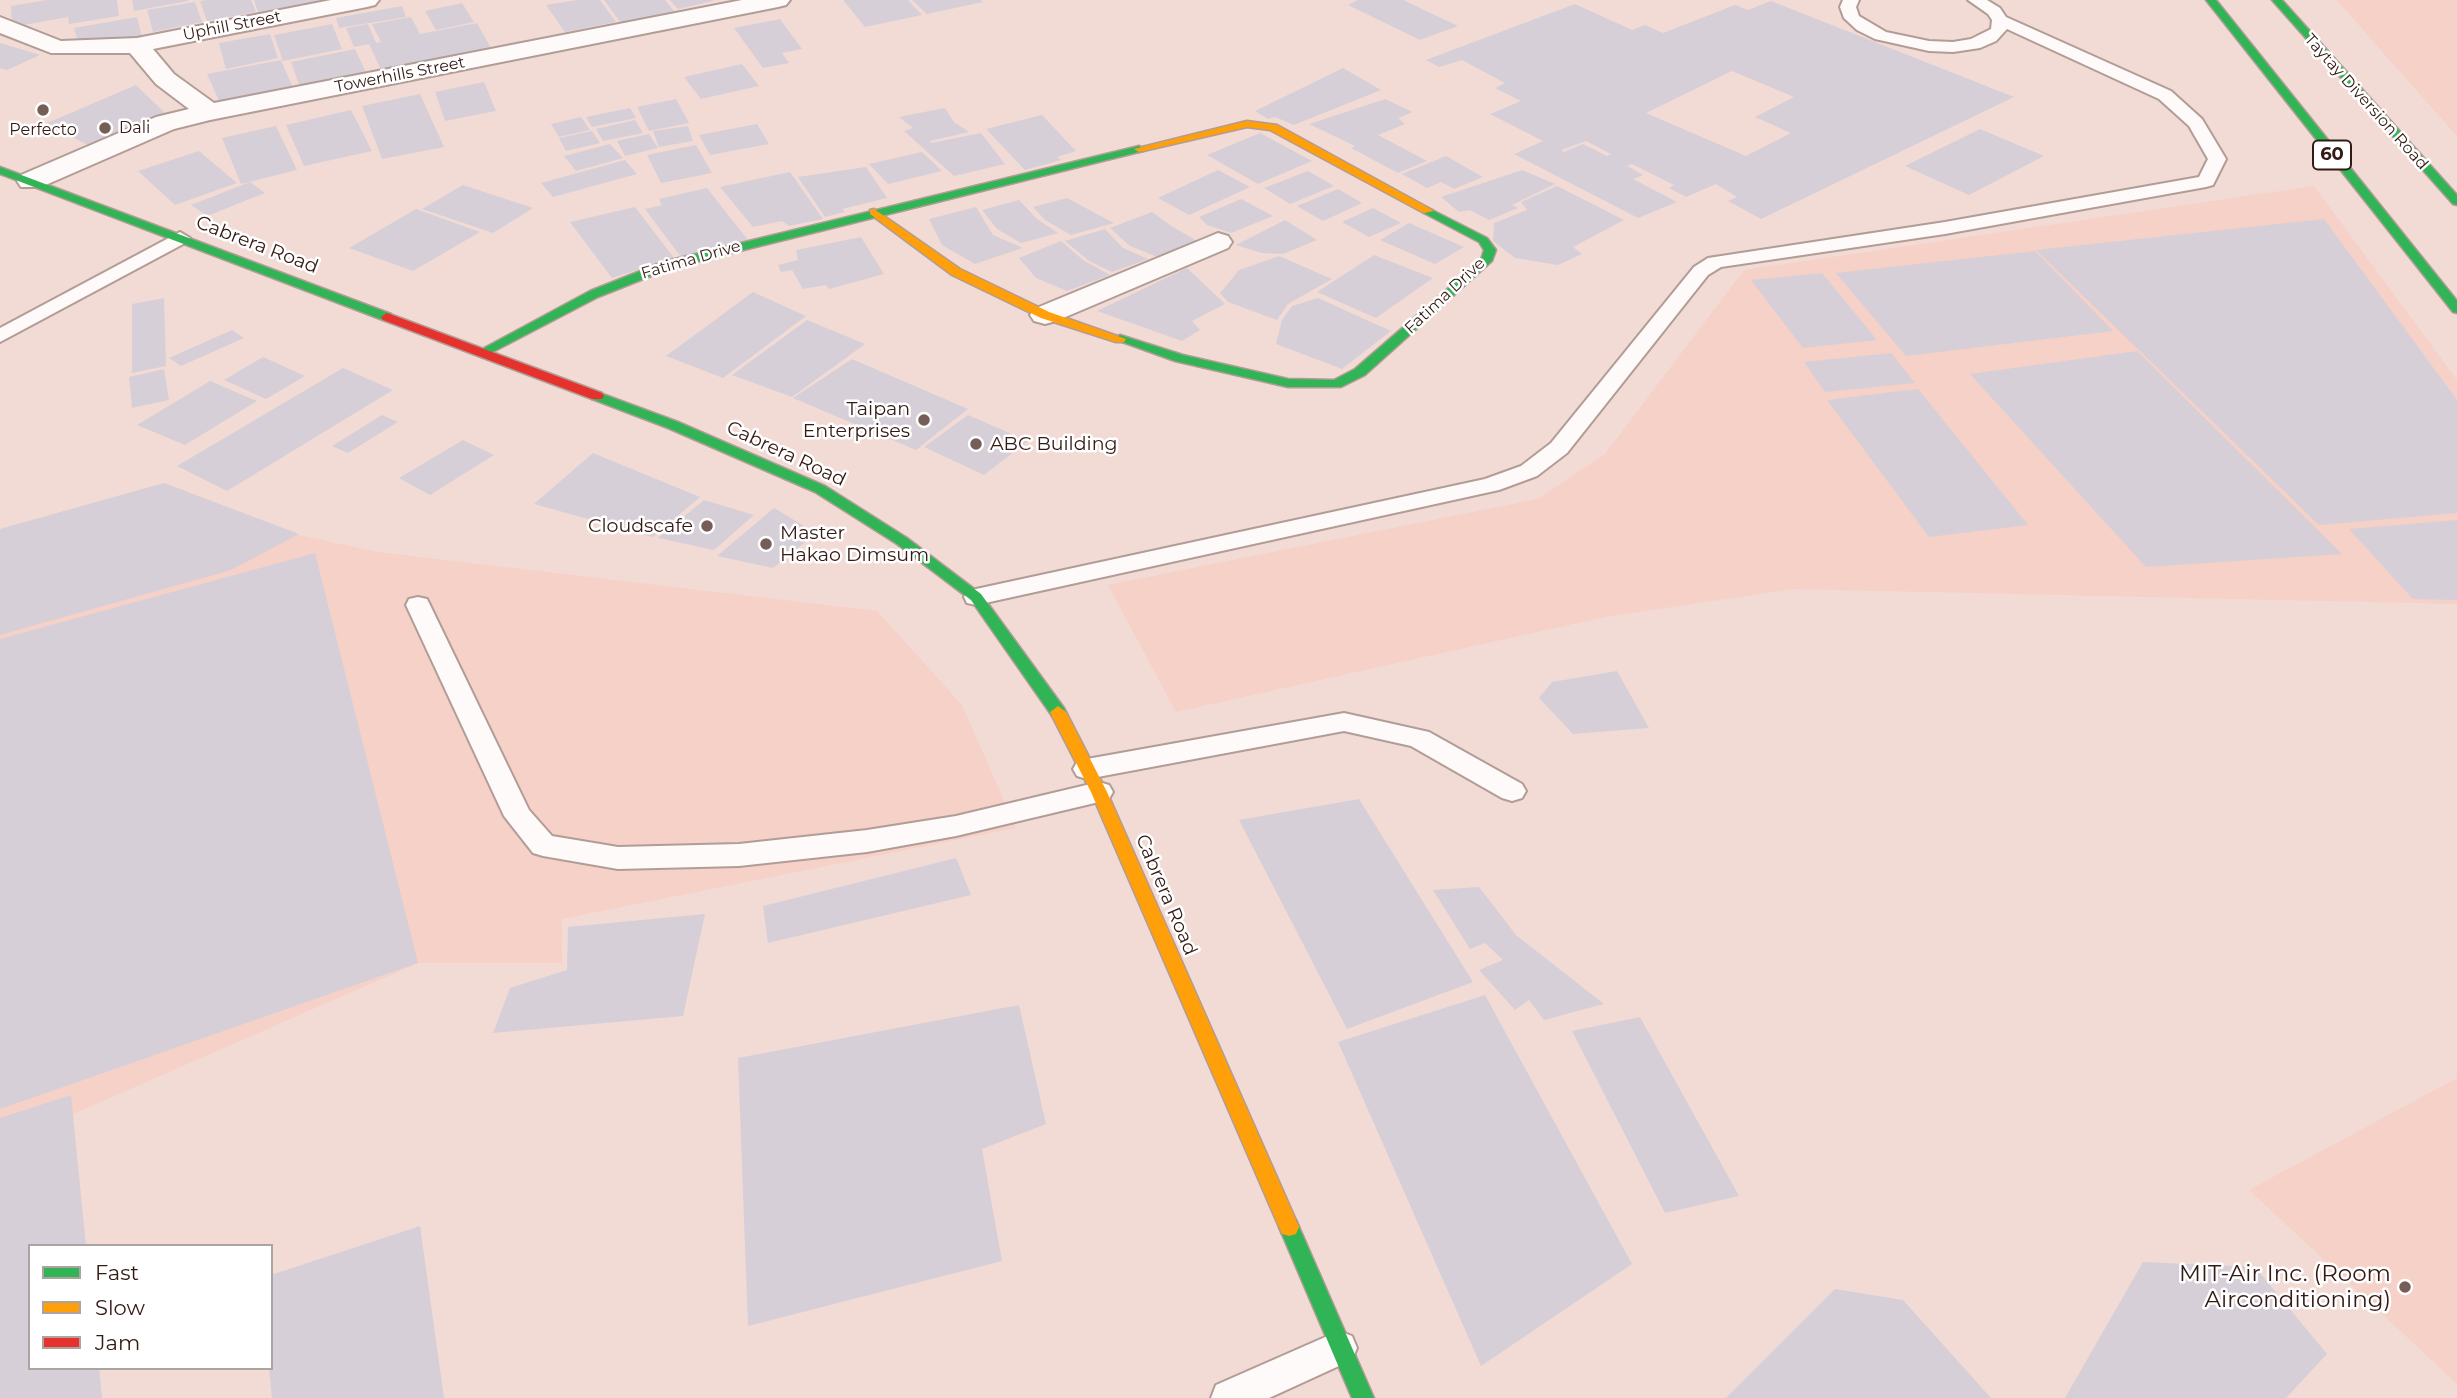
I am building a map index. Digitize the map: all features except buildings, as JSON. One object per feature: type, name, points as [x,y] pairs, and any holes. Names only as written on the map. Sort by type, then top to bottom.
[{"type":"main road","name":"60","points":[[2211,0],[2457,309]]},
{"type":"main road","name":"Taytay Diversion Road","points":[[2277,0],[2457,202]]},
{"type":"main road","name":"Fatima Drive","points":[[481,353],[648,271],[874,212],[1247,124],[1273,127],[1483,240],[1490,250],[1486,261],[1360,372],[1336,384],[1288,383],[1179,359],[1045,315],[956,272],[874,212]]},
{"type":"main road","name":"Cabrera Road","points":[[0,170],[673,425],[820,489],[902,541],[976,597],[1065,722],[1093,780],[1363,1398]]},
{"type":"street","name":"Uphill Street","points":[[0,24],[60,48],[137,45],[367,0]]},
{"type":"street","name":"Towerhills Street","points":[[31,181],[164,123],[209,112],[778,0]]},
{"type":"street","points":[[137,45],[165,79],[209,112]]},
{"type":"street","points":[[1045,315],[1218,242]]},
{"type":"lane","points":[[1851,0],[1848,7],[1852,18],[1863,27],[1904,43],[1929,46],[1975,44],[1990,38],[1999,30],[2000,20]]},
{"type":"lane","points":[[976,597],[1491,485],[1529,471],[1559,449],[1701,271],[1715,262],[1945,228],[2206,181],[2217,159],[2196,123],[2165,95],[2000,20],[1994,11],[1976,0]]},
{"type":"lane","points":[[0,336],[180,238]]},
{"type":"lane","points":[[418,605],[518,816],[544,845],[618,858],[739,855],[867,841],[943,828],[1093,780],[1344,722],[1376,727],[1420,739],[1512,791]]},
{"type":"lane","points":[[1229,1398],[1339,1348]]},
{"type":"shaded area","points":[[2337,0],[2457,0],[2457,136],[2378,47]]},
{"type":"shaded area","points":[[2314,186],[2457,380],[2457,604],[1793,589],[1605,617],[1176,712],[1108,585],[1538,499],[1605,454],[1744,270]]},
{"type":"shaded area","points":[[164,483],[299,535],[378,552],[877,611],[962,705],[1016,828],[562,919],[562,963],[418,963],[0,1146],[0,529]]},
{"type":"shaded area","name":"MIT-Air Inc. (Room Airconditioning)","points":[[2457,1078],[2457,1384],[2249,1190]]},
{"type":"traffic: fast","points":[[2211,0],[2457,309]]},
{"type":"traffic: fast","points":[[2277,0],[2457,202]]},
{"type":"traffic: fast","points":[[481,353],[594,294],[667,265],[1139,149]]},
{"type":"traffic: fast","points":[[0,170],[387,317]]},
{"type":"traffic: fast","points":[[1120,339],[1179,358],[1288,383],[1336,384],[1360,372],[1486,261],[1490,250],[1483,240],[1428,211]]},
{"type":"traffic: fast","points":[[597,396],[673,425],[820,489],[902,541],[976,597],[1058,712]]},
{"type":"traffic: fast","points":[[1289,1227],[1363,1398]]},
{"type":"traffic: slow","points":[[1139,149],[1247,124],[1273,127],[1428,211]]},
{"type":"traffic: slow","points":[[874,212],[956,272],[1045,315],[1120,339]]},
{"type":"traffic: slow","points":[[1058,712],[1099,792],[1289,1227]]},
{"type":"traffic: jam","points":[[387,317],[597,396]]},
{"type":"place","name":"Perfecto","points":[[43,110]]},
{"type":"place","name":"Dali","points":[[105,128]]},
{"type":"place","name":"Taipan Enterprises","points":[[924,420]]},
{"type":"place","name":"ABC Building","points":[[976,444]]},
{"type":"place","name":"Cloudscafe","points":[[707,526]]},
{"type":"place","name":"Master Hakao Dimsum","points":[[766,544]]},
{"type":"place","name":"MIT-Air Inc. (Room Airconditioning)","points":[[2405,1287]]}]
